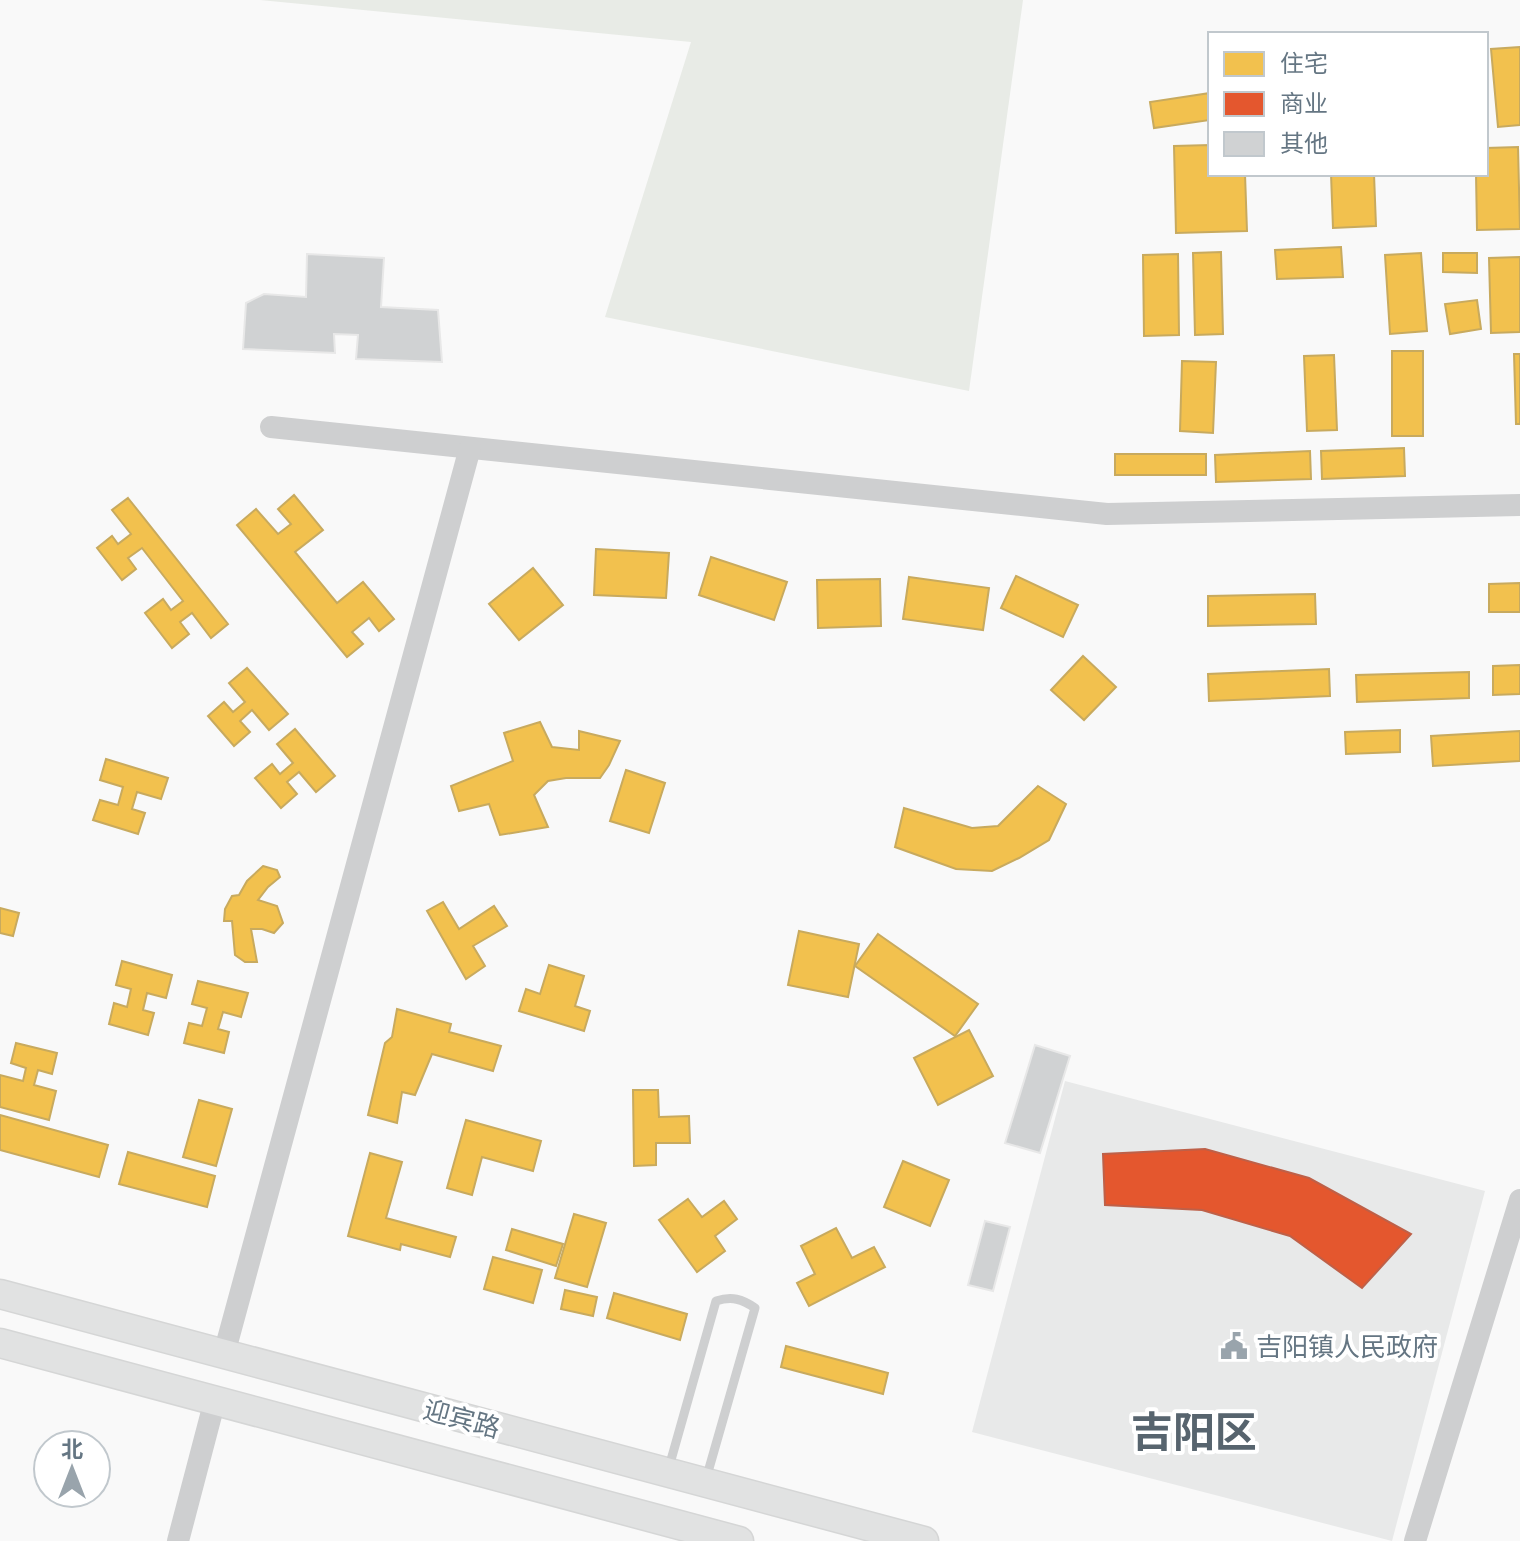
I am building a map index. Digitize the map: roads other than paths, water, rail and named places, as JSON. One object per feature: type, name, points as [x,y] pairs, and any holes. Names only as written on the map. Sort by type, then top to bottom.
[{"type":"highway","name":"迎宾路","points":[[0,1294],[924,1541]]},
{"type":"highway","name":"迎宾路","points":[[0,1343],[739,1541]]},
{"type":"street","points":[[271,427],[1107,514],[1520,505]]},
{"type":"street","points":[[224,1354],[470,448]]},
{"type":"street","points":[[1415,1541],[1520,1200]]},
{"type":"street","points":[[178,1541],[215,1400]]},
{"type":"lane","points":[[668,1473],[716,1301],[727,1297],[743,1299],[755,1308],[705,1483]]},
{"type":"place","name":"吉阳镇人民政府","points":[[1234,1346]]},
{"type":"district","name":"吉阳区","points":[[1194,1430]]}]
